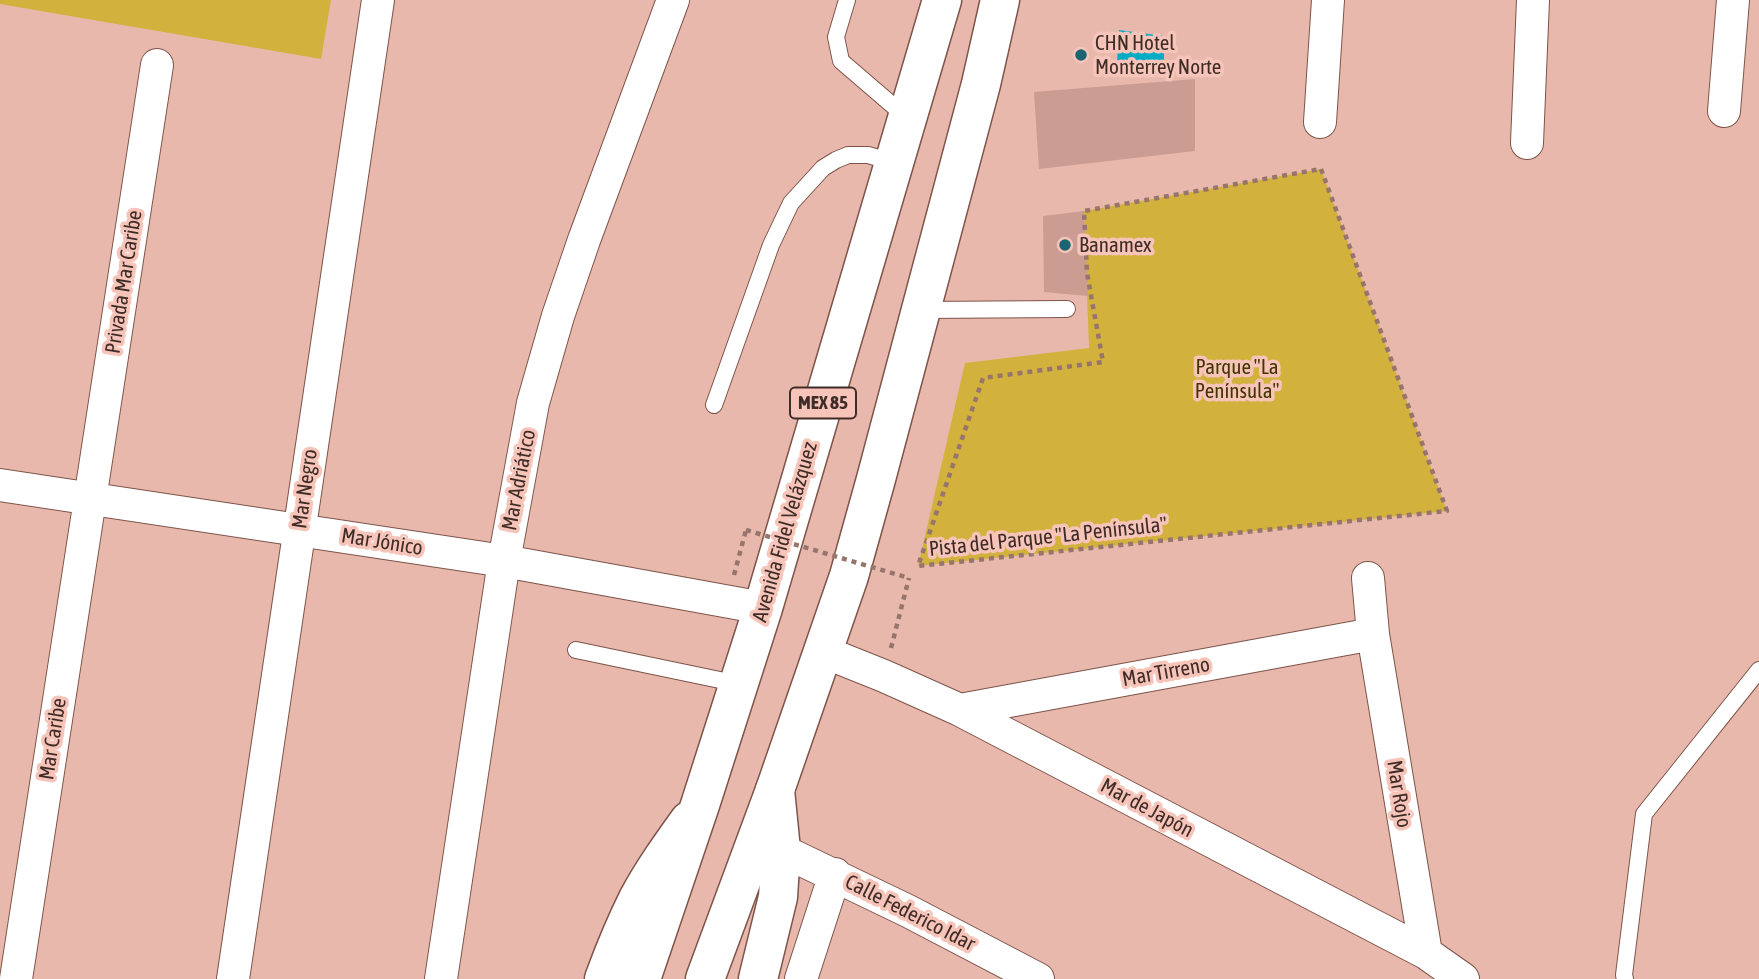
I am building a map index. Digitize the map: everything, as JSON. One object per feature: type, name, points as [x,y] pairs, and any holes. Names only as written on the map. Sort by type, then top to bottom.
[{"type":"main road","name":"Avenida Fidel Velázquez","points":[[641,979],[763,608],[942,0]]},
{"type":"main road","points":[[705,979],[775,790],[849,576],[981,84],[1000,0]]},
{"type":"main road","points":[[758,979],[778,897],[781,850],[775,790]]},
{"type":"main road","points":[[604,979],[639,898],[700,805]]},
{"type":"street","name":"Mar Negro","points":[[233,979],[378,0]]},
{"type":"street","name":"Mar Adriático","points":[[441,979],[504,561],[533,403],[558,316],[584,240],[673,0]]},
{"type":"street","points":[[1320,122],[1328,0]]},
{"type":"street","points":[[1527,143],[1533,0]]},
{"type":"street","points":[[1724,111],[1733,0]]},
{"type":"street","name":"Privada Mar Caribe","points":[[90,498],[157,65]]},
{"type":"street","name":"Mar Jónico","points":[[0,485],[504,561],[763,608]]},
{"type":"street","name":"Mar Caribe","points":[[16,979],[90,498]]},
{"type":"street","name":"Mar Rojo","points":[[1368,578],[1373,634],[1426,953]]},
{"type":"street","name":"Mar Tirreno","points":[[960,710],[1373,634]]},
{"type":"street","name":"Mar de Japón","points":[[824,652],[960,710],[1426,953],[1463,979]]},
{"type":"street","name":"Calle Federico Idar","points":[[781,850],[835,874],[1000,970],[1038,979]]},
{"type":"street","points":[[801,979],[835,874]]},
{"type":"lane","points":[[847,0],[836,37],[841,61],[907,117]]},
{"type":"lane","points":[[714,405],[771,245],[791,203],[823,168],[848,155],[868,155],[894,162]]},
{"type":"lane","points":[[921,310],[1067,309]]},
{"type":"lane","points":[[576,650],[739,684]]},
{"type":"lane","points":[[1625,979],[1644,814],[1759,670]]},
{"type":"path","name":"Pista del Parque \"La Península\"","points":[[1321,169],[1447,511],[918,566],[983,378],[1103,362],[1087,273],[1084,211],[1321,169]]},
{"type":"path","points":[[731,585],[746,530],[908,578],[884,676]]},
{"type":"green space","points":[[0,0],[331,0],[321,59],[0,4]]},
{"type":"green space","name":"Parque \"La Península\"","points":[[1321,169],[1447,511],[918,566],[965,363],[1089,348],[1084,211]]},
{"type":"water","points":[[1119,30],[1164,36],[1164,66],[1117,63]]},
{"type":"building","points":[[1195,79],[1195,151],[1039,169],[1034,92]]},
{"type":"building","name":"Banamex","points":[[1084,211],[1088,296],[1044,292],[1043,216]]},
{"type":"place","name":"CHN Hotel Monterrey Norte","points":[[1081,55]]},
{"type":"place","name":"Banamex","points":[[1065,245]]}]
